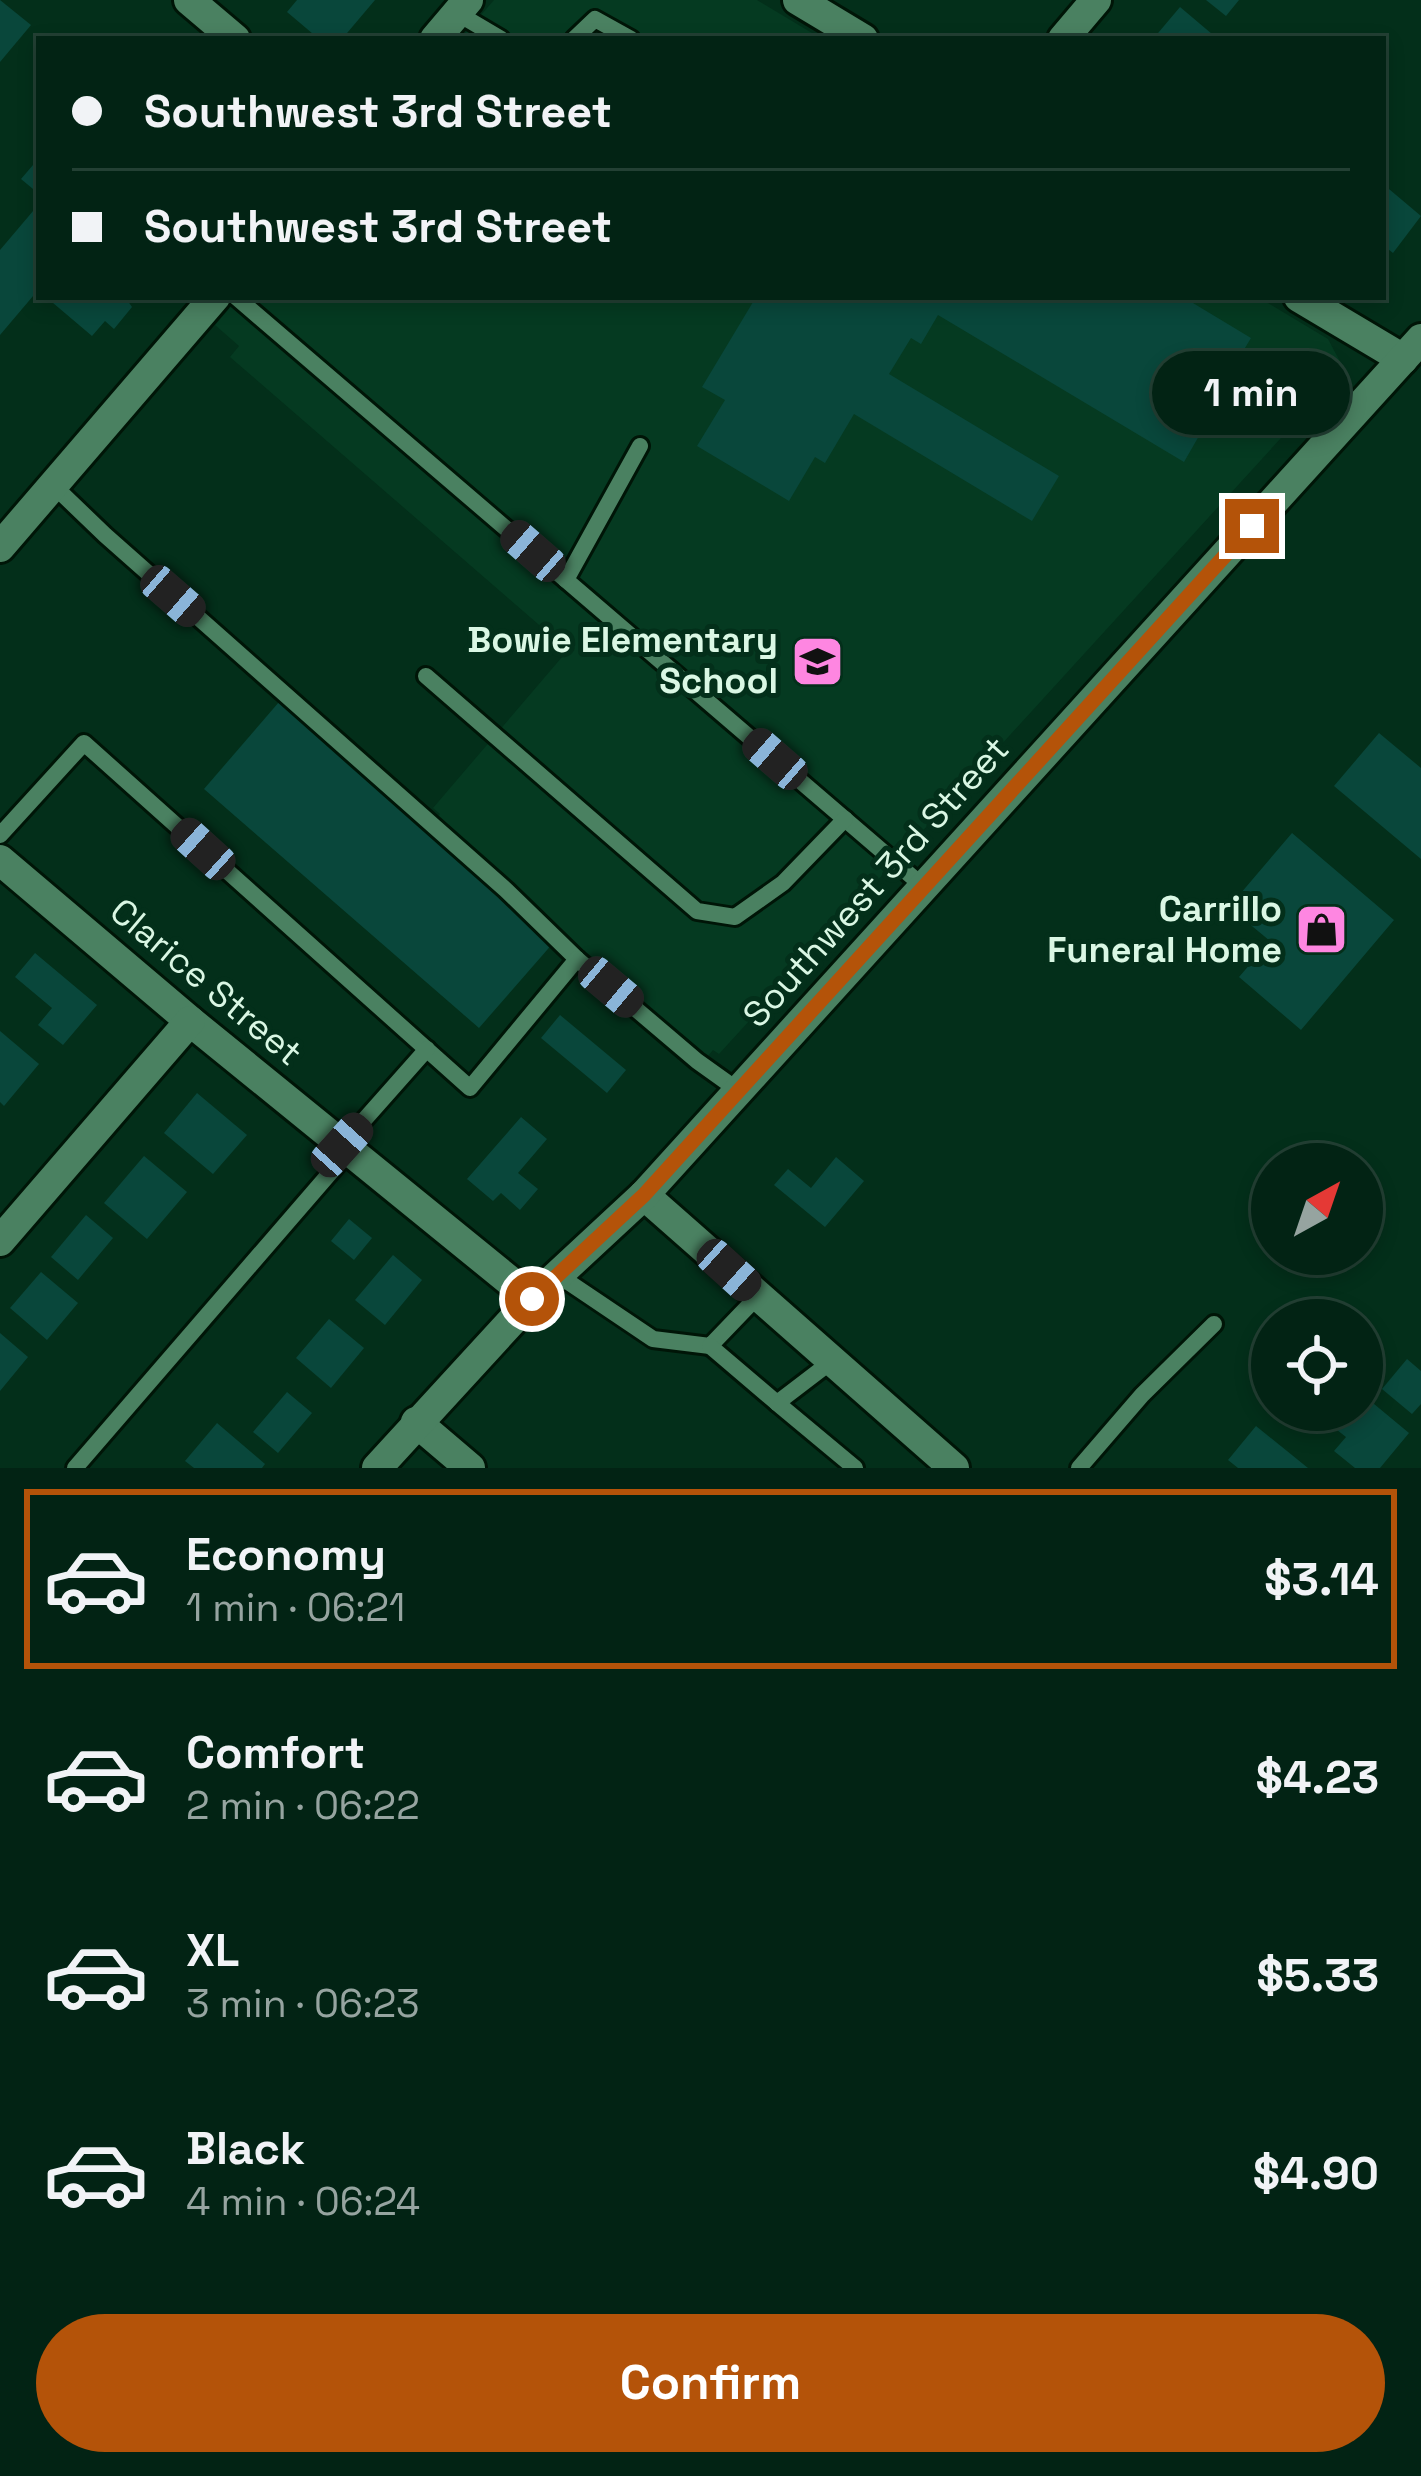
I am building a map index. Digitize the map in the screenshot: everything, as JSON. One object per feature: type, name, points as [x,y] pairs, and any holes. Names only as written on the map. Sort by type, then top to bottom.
[{"type":"street","points":[[190,0],[232,36]]},
{"type":"street","points":[[798,0],[858,36]]},
{"type":"street","points":[[1066,36],[1096,0]]},
{"type":"street","points":[[438,36],[463,6]]},
{"type":"street","points":[[0,547],[212,300]]},
{"type":"street","points":[[1305,300],[1412,349]]},
{"type":"street","name":"Southwest 3rd Street","points":[[377,1468],[532,1299],[644,1195],[1412,349]]},
{"type":"street","name":"Clarice Street","points":[[5,875],[532,1299]]},
{"type":"street","points":[[0,1240],[190,1021]]},
{"type":"street","points":[[644,1195],[832,1361],[934,1462]]},
{"type":"street","points":[[416,1422],[470,1468]]},
{"type":"lane","points":[[463,6],[498,36]]},
{"type":"lane","points":[[577,36],[595,19],[626,36]]},
{"type":"lane","points":[[239,300],[924,887]]},
{"type":"lane","points":[[566,580],[640,446]]},
{"type":"lane","points":[[53,485],[578,959],[697,1061],[739,1090]]},
{"type":"lane","points":[[426,676],[697,911],[735,916],[783,883],[845,819]]},
{"type":"lane","points":[[0,835],[84,743],[470,1088],[578,959]]},
{"type":"lane","points":[[75,1468],[427,1049]]},
{"type":"lane","points":[[558,1275],[653,1339],[710,1346],[855,1468]]},
{"type":"lane","points":[[710,1346],[758,1296]]},
{"type":"lane","points":[[1079,1468],[1142,1395],[1214,1324]]},
{"type":"lane","points":[[777,1403],[832,1361]]},
{"type":"shaded area","points":[[494,0],[757,0],[817,36],[463,36]]},
{"type":"shaded area","name":"Bowie Elementary School","points":[[236,300],[1263,300],[1328,339],[1344,369],[719,1054],[713,1050],[703,1062],[431,824],[440,814],[433,808],[568,650],[230,357],[239,346],[215,325]]},
{"type":"building","points":[[0,0],[31,25],[0,62]]},
{"type":"building","points":[[297,0],[375,0],[345,36],[315,36],[287,12]]},
{"type":"building","points":[[1206,0],[1239,0],[1226,16]]},
{"type":"building","points":[[1180,7],[1212,34],[1210,36],[1156,36]]},
{"type":"building","points":[[36,162],[36,192],[21,179]]},
{"type":"building","points":[[1386,187],[1421,216],[1393,253],[1386,247]]},
{"type":"building","points":[[36,208],[36,293],[0,335],[0,250]]},
{"type":"building","points":[[50,300],[127,300],[132,307],[114,329],[105,321],[92,336]]},
{"type":"building","points":[[754,300],[1188,300],[1251,338],[1202,419],[1207,422],[1184,462],[938,315],[921,344],[911,338],[889,374],[1059,476],[1032,521],[854,414],[825,463],[815,457],[789,501],[697,446],[725,400],[702,387]]},
{"type":"building","points":[[279,702],[554,942],[479,1028],[204,789]]},
{"type":"building","points":[[1379,733],[1421,768],[1421,859],[1334,786]]},
{"type":"building","name":"Carrillo Funeral Home","points":[[1292,833],[1394,920],[1301,1030],[1239,977],[1270,941],[1229,907]]},
{"type":"building","points":[[35,953],[97,1005],[63,1045],[38,1025],[52,1008],[15,977]]},
{"type":"building","points":[[560,1015],[626,1070],[607,1093],[541,1038]]},
{"type":"building","points":[[0,1031],[39,1064],[4,1106],[0,1102]]},
{"type":"building","points":[[197,1093],[247,1135],[213,1174],[164,1133]]},
{"type":"building","points":[[521,1117],[547,1139],[518,1173],[538,1189],[520,1210],[501,1193],[493,1201],[467,1179]]},
{"type":"building","points":[[144,1156],[187,1192],[147,1239],[104,1203]]},
{"type":"building","points":[[836,1157],[864,1181],[825,1227],[774,1185],[788,1169],[811,1188]]},
{"type":"building","points":[[86,1215],[113,1238],[78,1280],[51,1257]]},
{"type":"building","points":[[349,1219],[372,1238],[354,1260],[331,1241]]},
{"type":"building","points":[[393,1255],[422,1280],[385,1325],[355,1300]]},
{"type":"building","points":[[41,1272],[78,1303],[47,1340],[10,1308]]},
{"type":"building","points":[[329,1319],[364,1348],[331,1388],[296,1358]]},
{"type":"building","points":[[0,1333],[28,1357],[0,1391]]},
{"type":"building","points":[[1407,1359],[1421,1371],[1421,1404],[1412,1414],[1383,1388]]},
{"type":"building","points":[[287,1392],[312,1413],[278,1453],[253,1432]]},
{"type":"building","points":[[1383,1411],[1409,1433],[1380,1468],[1355,1468],[1334,1451],[1346,1437],[1338,1431],[1383,1431]]},
{"type":"building","points":[[217,1423],[265,1464],[262,1468],[194,1468],[185,1461]]},
{"type":"building","points":[[1252,1431],[1262,1431],[1308,1468],[1238,1468],[1228,1460]]},
{"type":"place","name":"Bowie Elementary School","points":[[817,661]]},
{"type":"place","name":"Carrillo Funeral Home","points":[[1321,930]]},
{"type":"route","points":[[532,1299],[644,1195],[1252,526]]}]
